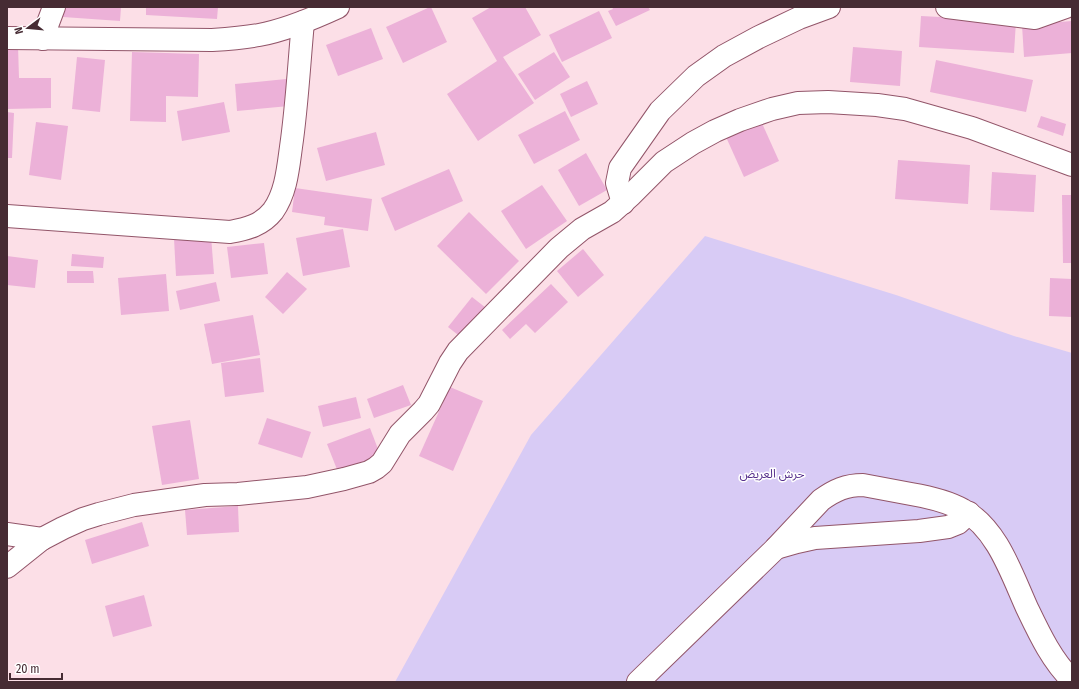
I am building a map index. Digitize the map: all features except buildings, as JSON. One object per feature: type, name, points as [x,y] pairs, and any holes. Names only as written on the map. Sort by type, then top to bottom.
[{"type":"street","points":[[43,39],[54,7]]},
{"type":"street","points":[[7,38],[227,39],[281,30],[338,7]]},
{"type":"street","points":[[623,202],[617,183],[620,168],[660,111],[696,76],[724,56],[759,37],[799,18],[829,7]]},
{"type":"street","points":[[947,7],[1035,18],[1066,7]]},
{"type":"street","points":[[7,216],[230,232],[247,229],[260,223],[272,212],[277,204],[286,180],[293,131],[303,22]]},
{"type":"street","points":[[7,567],[42,539],[62,528],[99,514],[134,505],[198,496],[238,494],[307,487],[360,475],[376,468],[387,456],[400,434],[429,404],[450,363],[458,351],[559,248],[582,229],[612,212],[664,162],[693,143],[740,120],[772,108],[798,103],[828,102],[877,104],[905,109],[972,128],[1072,165]]},
{"type":"street","points":[[638,682],[775,549],[821,500],[843,488],[853,485],[863,485],[943,501],[969,513],[987,530],[1015,581],[1038,630],[1064,672],[1072,680]]},
{"type":"street","points":[[775,549],[815,538],[919,531],[948,527],[958,523],[969,513]]},
{"type":"street","points":[[7,534],[42,539]]},
{"type":"green space","name":"حرش العريض","points":[[705,236],[896,295],[1014,336],[1072,353],[1072,682],[395,682],[531,435]]}]
